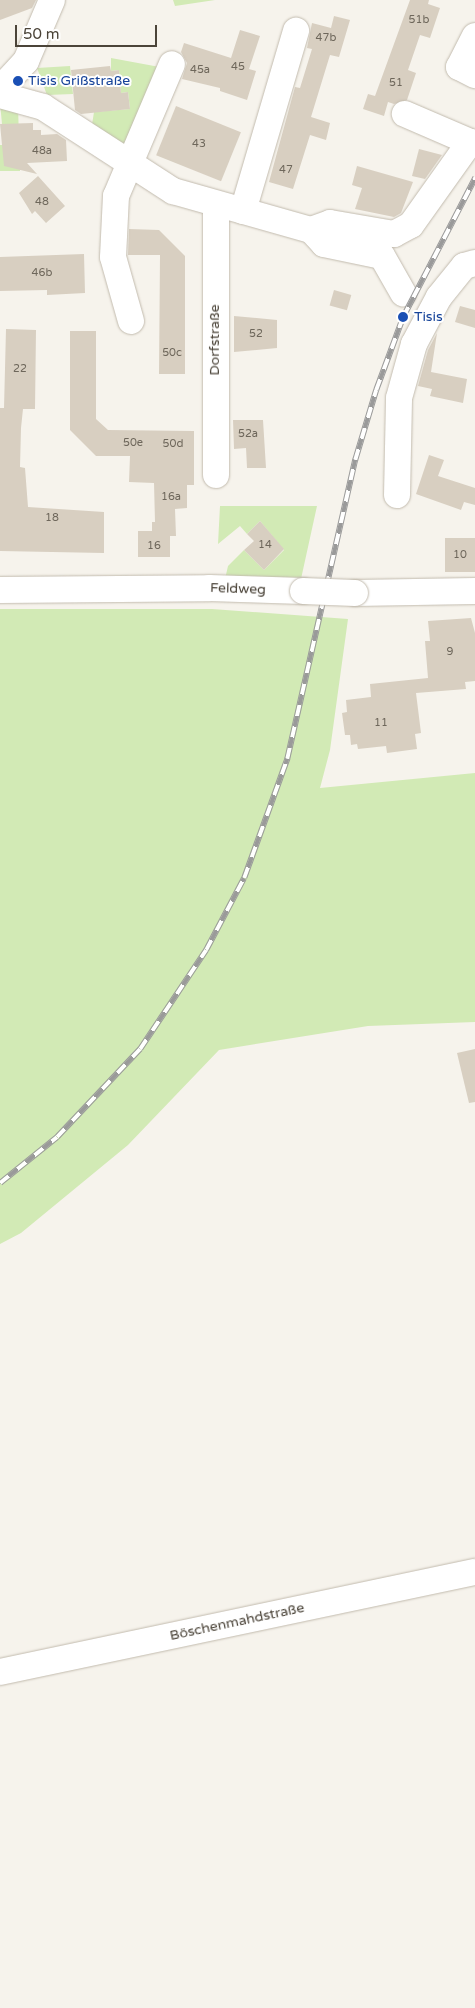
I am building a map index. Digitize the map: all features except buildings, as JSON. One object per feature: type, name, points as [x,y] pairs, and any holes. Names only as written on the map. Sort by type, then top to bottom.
[{"type":"street","points":[[0,89],[26,61],[52,0]]},
{"type":"street","points":[[242,210],[296,32]]},
{"type":"street","points":[[475,36],[459,67],[475,75]]},
{"type":"street","points":[[26,61],[43,107]]},
{"type":"street","points":[[131,321],[113,257],[116,196],[172,64]]},
{"type":"street","points":[[0,95],[43,107],[173,191],[311,230],[324,244],[382,256],[403,293]]},
{"type":"street","points":[[311,230],[330,223],[394,234],[411,226],[473,138],[405,114]]},
{"type":"street","name":"Dorfstraße","points":[[216,204],[216,475]]},
{"type":"street","points":[[396,495],[400,398],[414,344],[438,297],[464,266],[475,263]]},
{"type":"street","name":"Feldweg","points":[[0,590],[209,588],[355,593],[475,591]]},
{"type":"street","name":"Böschenmahdstraße","points":[[0,1672],[475,1572]]},
{"type":"green space","points":[[173,0],[215,0],[175,6]]},
{"type":"green space","points":[[111,58],[165,68],[128,151],[91,131],[94,112],[130,109],[128,92],[121,93],[119,70],[111,71]]},
{"type":"green space","points":[[70,66],[73,94],[47,95],[37,68]]},
{"type":"green space","points":[[0,103],[18,106],[20,171],[0,171],[0,145],[4,145]]},
{"type":"green space","points":[[220,506],[317,506],[301,579],[225,579],[228,566],[244,550],[264,570],[284,550],[260,521],[247,534],[240,526],[218,544]]},
{"type":"green space","points":[[0,609],[212,609],[348,619],[330,750],[320,788],[475,773],[475,1022],[368,1026],[219,1050],[128,1145],[21,1233],[0,1244]]},
{"type":"railway","points":[[0,1183],[57,1137],[140,1049],[206,950],[244,878],[287,759],[355,460],[376,390],[403,317],[475,178]]},
{"type":"place","name":"Tisis Grißstraße","points":[[18,81]]},
{"type":"place","name":"Tisis","points":[[403,317]]}]
